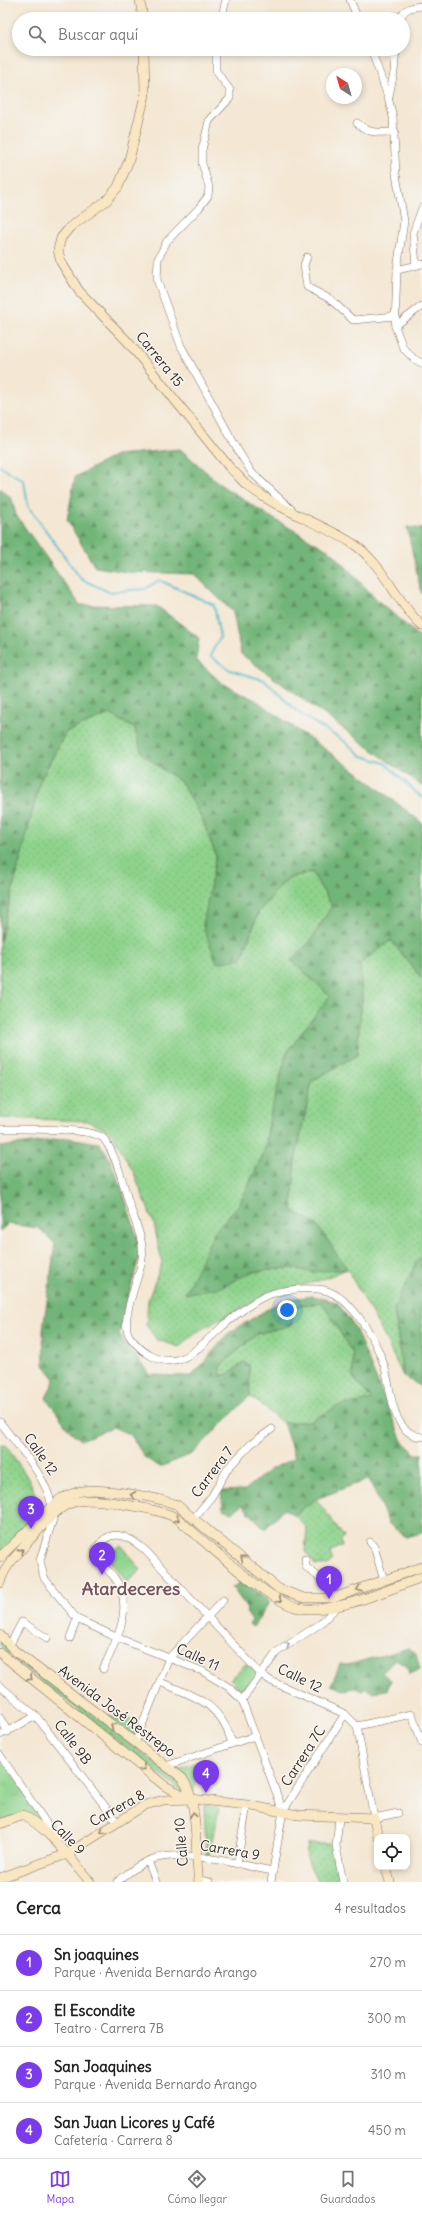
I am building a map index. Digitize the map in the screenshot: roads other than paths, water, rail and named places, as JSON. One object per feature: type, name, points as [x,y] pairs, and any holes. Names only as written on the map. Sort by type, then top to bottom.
[{"type":"main road","points":[[140,0],[142,12]]},
{"type":"main road","name":"Carrera 15","points":[[144,56],[145,95],[128,160],[118,187],[106,201],[70,227],[61,238],[58,250],[60,262],[79,291],[128,342],[230,468],[247,485],[298,515],[352,543],[370,558],[391,583],[402,604],[422,626]]},
{"type":"main road","points":[[0,1557],[70,1494],[94,1490],[168,1501],[194,1518],[279,1589],[304,1598],[336,1602],[384,1580],[422,1566]]},
{"type":"main road","points":[[0,1583],[1,1578],[13,1559],[54,1509],[72,1502],[88,1499],[162,1512],[178,1519],[276,1599],[299,1608],[315,1609],[422,1577]]},
{"type":"main road","name":"Avenida José Restrepo","points":[[0,1635],[9,1646],[182,1778],[187,1785],[191,1799]]},
{"type":"main road","name":"Avenida José Restrepo","points":[[0,1653],[165,1786],[191,1799]]},
{"type":"main road","name":"Carrera 8","points":[[0,1878],[67,1854],[145,1805],[164,1800],[191,1799],[339,1818],[374,1818]]},
{"type":"main road","name":"Calle 10","points":[[191,1799],[195,1827],[196,1857],[199,1881]]},
{"type":"main road","name":"Calle 9","points":[[0,1824],[23,1815],[30,1819],[67,1854],[90,1882]]},
{"type":"main road","points":[[374,1818],[377,1834]]},
{"type":"main road","points":[[387,1870],[390,1882]]},
{"type":"street","points":[[223,12],[226,0]]},
{"type":"street","points":[[350,0],[355,12]]},
{"type":"street","points":[[404,12],[410,7],[422,6]]},
{"type":"street","points":[[216,56],[216,71],[230,90],[230,98],[212,115],[204,143],[202,163],[209,187],[208,196],[199,208],[166,241],[158,259],[157,280],[181,346],[237,449],[252,473],[298,515]]},
{"type":"street","points":[[373,56],[388,97],[395,132],[396,174],[404,221],[397,270],[395,326],[403,348],[414,359],[422,362]]},
{"type":"street","points":[[388,97],[394,72],[395,56]]},
{"type":"street","points":[[357,123],[366,131],[374,133],[395,132]]},
{"type":"street","points":[[397,270],[419,265],[412,233],[422,208]]},
{"type":"street","points":[[307,257],[304,265],[307,286],[330,300],[348,317],[361,320],[396,316]]},
{"type":"street","points":[[395,326],[422,306]]},
{"type":"street","points":[[0,1128],[50,1129],[95,1133],[104,1139],[121,1176],[142,1247],[142,1260],[127,1324],[129,1335],[142,1351],[160,1360],[180,1359],[239,1313],[270,1294],[303,1288],[328,1290],[337,1294],[346,1302],[366,1328],[384,1365],[398,1420],[406,1432],[422,1437]]},
{"type":"street","name":"Calle 12","points":[[0,1422],[40,1475],[48,1490],[54,1509]]},
{"type":"street","name":"Carrera 7","points":[[194,1518],[212,1496],[228,1468],[251,1444],[272,1430]]},
{"type":"street","name":"Calle 11","points":[[54,1509],[40,1560],[40,1568],[44,1578],[77,1619],[118,1638],[202,1670],[227,1686],[242,1700],[283,1812],[271,1882]]},
{"type":"street","name":"Calle 12","points":[[118,1638],[124,1609],[124,1598],[114,1577],[97,1560],[96,1550],[101,1541],[113,1535],[122,1535],[133,1540],[145,1550],[260,1673],[271,1681],[345,1714],[357,1726]]},
{"type":"street","points":[[370,1542],[374,1548],[384,1580]]},
{"type":"street","points":[[242,1700],[260,1673],[277,1652],[320,1624],[336,1602],[326,1583],[306,1567],[305,1559]]},
{"type":"street","points":[[135,1743],[169,1658],[223,1600]]},
{"type":"street","points":[[70,1638],[77,1619]]},
{"type":"street","points":[[9,1646],[22,1622],[47,1638]]},
{"type":"street","points":[[103,1669],[118,1638]]},
{"type":"street","points":[[160,1682],[203,1701],[214,1710],[227,1726],[232,1743]]},
{"type":"street","name":"Calle 9B","points":[[0,1686],[36,1716],[117,1822]]},
{"type":"street","name":"Carrera 7C","points":[[283,1812],[345,1714]]},
{"type":"street","points":[[374,1818],[357,1726],[412,1714],[422,1743]]},
{"type":"street","points":[[0,1735],[36,1716]]},
{"type":"street","points":[[0,1718],[8,1732]]},
{"type":"street","points":[[166,1766],[255,1736]]},
{"type":"street","points":[[0,1755],[67,1854]]},
{"type":"street","points":[[237,1864],[247,1805]]},
{"type":"street","name":"Carrera 8","points":[[374,1818],[398,1813]]},
{"type":"street","points":[[339,1818],[336,1846],[343,1882]]},
{"type":"street","name":"Carrera 9","points":[[117,1882],[148,1861],[167,1857],[196,1857],[273,1871]]},
{"type":"street","points":[[148,1861],[156,1882]]},
{"type":"street","points":[[199,1881],[209,1882]]},
{"type":"waterway","points":[[0,466],[24,481],[28,506],[81,579],[109,592],[145,589],[159,580],[214,605],[220,637],[210,656],[230,670],[264,680],[300,714],[344,741],[362,756],[385,763],[422,798]]},
{"type":"place","name":"San Joaquines","points":[[31,1529]]},
{"type":"place","name":"El Escondite","points":[[102,1575]]},
{"type":"place","name":"Sn joaquines","points":[[329,1599]]},
{"type":"place","name":"San Juan Licores y Café","points":[[206,1793]]},
{"type":"district","name":"Atardeceres","points":[[131,1589]]}]
